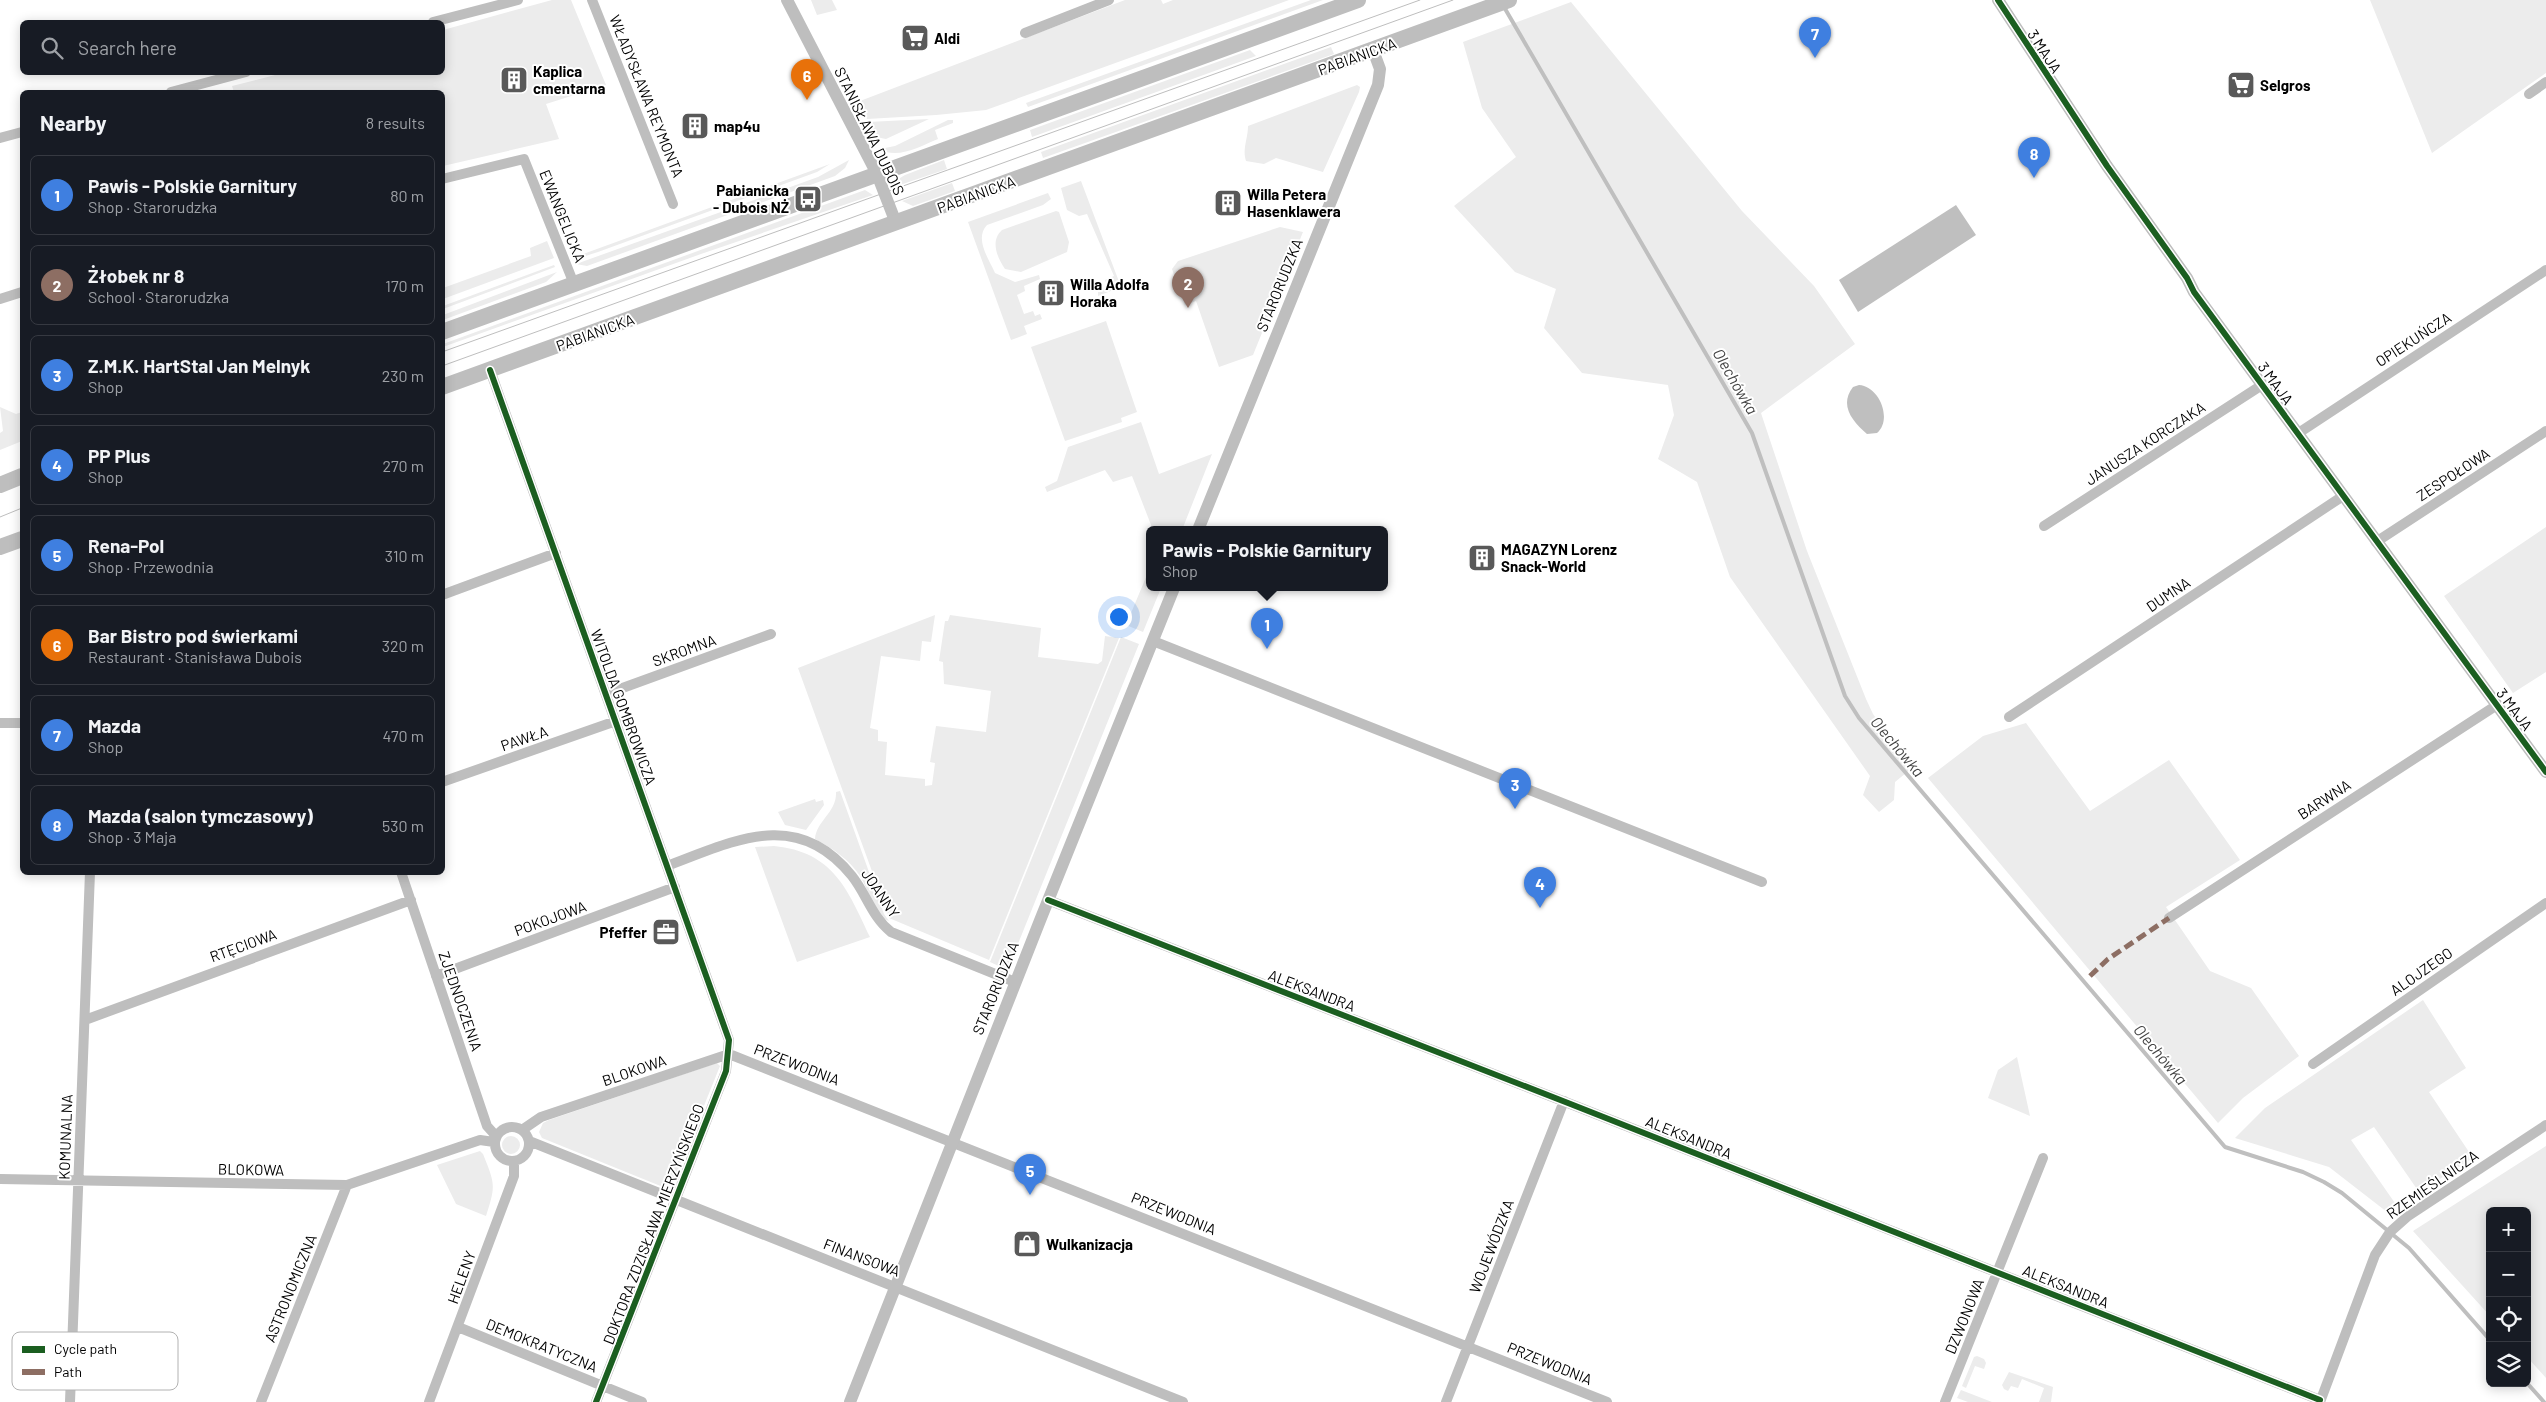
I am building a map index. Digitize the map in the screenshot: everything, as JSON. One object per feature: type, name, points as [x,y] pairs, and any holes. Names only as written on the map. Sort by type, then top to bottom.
[{"type":"main road","points":[[445,331],[1358,0]]},
{"type":"main road","name":"PABIANICKA","points":[[445,386],[1509,0]]},
{"type":"main road","points":[[0,485],[20,477]]},
{"type":"main road","points":[[0,547],[20,540]]},
{"type":"street","points":[[441,20],[518,0]]},
{"type":"street","name":"WŁADYSŁAWA REYMONTA","points":[[592,0],[673,204]]},
{"type":"street","name":"STANISŁAWA DUBOIS","points":[[787,0],[877,174],[896,223]]},
{"type":"street","points":[[1025,33],[1109,0]]},
{"type":"street","name":"3 MAJA","points":[[1998,0],[2107,166],[2187,278],[2194,292],[2376,542],[2544,767]]},
{"type":"street","name":"STARORUDZKA","points":[[1200,526],[1378,85],[1380,69],[1373,50]]},
{"type":"street","points":[[178,90],[235,75]]},
{"type":"street","points":[[2529,94],[2546,82]]},
{"type":"street","points":[[0,138],[20,133]]},
{"type":"street","name":"EWANGELICKA","points":[[445,178],[524,159],[574,284]]},
{"type":"street","name":"OPIEKUŃCZA","points":[[2297,434],[2546,270]]},
{"type":"street","points":[[0,300],[20,293]]},
{"type":"street","name":"WITOLDA GOMBROWICZA","points":[[490,370],[726,1027],[729,1054]]},
{"type":"street","name":"JANUSZA KORCZAKA","points":[[2044,526],[2262,385]]},
{"type":"street","name":"ZESPOŁOWA","points":[[2376,542],[2546,432]]},
{"type":"street","name":"DUMNA","points":[[2009,717],[2343,496]]},
{"type":"street","points":[[445,594],[556,553]]},
{"type":"street","name":"STARORUDZKA","points":[[850,1402],[1015,982],[1173,591]]},
{"type":"street","name":"SKROMNA","points":[[606,694],[772,634]]},
{"type":"street","points":[[1153,641],[1762,882]]},
{"type":"street","name":"BARWNA","points":[[2169,918],[2497,705]]},
{"type":"street","name":"PAWŁA","points":[[445,781],[616,721]]},
{"type":"street","points":[[0,723],[20,723]]},
{"type":"street","name":"JOANNY","points":[[667,866],[756,836],[778,835],[802,840],[830,854],[845,868],[859,885],[877,920],[891,932],[1015,982]]},
{"type":"street","name":"KOMUNALNA","points":[[73,1332],[90,875]]},
{"type":"street","name":"ZJEDNOCZENIA","points":[[402,875],[487,1126],[495,1139]]},
{"type":"street","name":"POKOJOWA","points":[[436,976],[675,887]]},
{"type":"street","name":"RTĘCIOWA","points":[[85,1020],[411,900]]},
{"type":"street","name":"ALEKSANDRA","points":[[1048,900],[1564,1101],[2320,1401]]},
{"type":"street","name":"ALOJZEGO","points":[[2313,1064],[2546,903]]},
{"type":"street","name":"BLOKOWA","points":[[522,1130],[541,1117],[729,1054]]},
{"type":"street","name":"PRZEWODNIA","points":[[729,1054],[1607,1402]]},
{"type":"street","name":"DOKTORA ZDZISŁAWA MIERZYŃSKIEGO","points":[[596,1402],[726,1071],[729,1054]]},
{"type":"street","name":"WOJEWÓDZKA","points":[[1446,1402],[1564,1101]]},
{"type":"street","name":"RZEMIEŚLNICZA","points":[[2320,1401],[2375,1255],[2382,1242],[2398,1224],[2546,1125]]},
{"type":"street","points":[[508,1127],[522,1130],[529,1141],[524,1156],[514,1161],[502,1158],[495,1148],[495,1139],[508,1127]]},
{"type":"street","name":"BLOKOWA","points":[[0,1179],[347,1185],[480,1140],[495,1139]]},
{"type":"street","name":"FINANSOWA","points":[[529,1141],[1183,1402]]},
{"type":"street","name":"DZWONOWA","points":[[1945,1402],[2043,1158]]},
{"type":"street","name":"HELENY","points":[[429,1402],[514,1176],[514,1161]]},
{"type":"street","name":"ASTRONOMICZNA","points":[[260,1402],[347,1185]]},
{"type":"street","name":"DEMOKRATYCZNA","points":[[458,1327],[642,1402]]},
{"type":"shaded area","points":[[552,0],[571,0],[606,85],[546,104],[559,139],[445,166],[445,90],[233,90],[232,86],[275,75],[445,75],[445,29]]},
{"type":"shaded area","points":[[811,0],[832,0],[837,10],[817,15]]},
{"type":"shaded area","points":[[1125,0],[1161,0],[1163,4],[1173,0],[1289,0],[986,110],[867,119],[860,101]]},
{"type":"shaded area","points":[[1311,0],[1323,0],[1028,107],[1026,103]]},
{"type":"shaded area","points":[[2370,0],[2546,0],[2546,73],[2432,153]]},
{"type":"shaded area","points":[[1571,2],[1742,211],[1814,286],[1855,344],[1761,413],[1807,551],[1866,699],[1873,714],[1912,768],[1895,782],[1894,800],[1879,812],[1863,795],[1870,776],[1730,577],[1697,482],[1658,459],[1674,415],[1668,385],[1582,373],[1544,328],[1556,289],[1515,272],[1454,206],[1516,157],[1482,108],[1463,42]]},
{"type":"shaded area","points":[[1331,47],[1334,54],[1043,158],[1041,152]]},
{"type":"shaded area","points":[[1250,50],[1256,56],[1032,137],[1030,130]]},
{"type":"shaded area","points":[[1357,85],[1360,87],[1359,92],[1323,172],[1276,158],[1264,164],[1246,161],[1245,152],[1248,126]]},
{"type":"shaded area","points":[[929,119],[886,139],[876,137],[868,122]]},
{"type":"shaded area","points":[[948,120],[953,120],[953,123],[935,130],[938,139],[924,145],[901,153],[887,152],[880,149],[895,146]]},
{"type":"shaded area","points":[[849,160],[845,168],[835,176],[587,266],[576,264],[818,177]]},
{"type":"shaded area","points":[[944,160],[947,169],[897,186],[900,178],[905,175]]},
{"type":"shaded area","points":[[830,164],[817,172],[598,252],[576,259],[575,257]]},
{"type":"shaded area","points":[[1081,181],[1121,287],[1098,296],[1098,292],[1108,288],[1105,280],[1114,276],[1087,214],[1079,216],[1067,210],[1061,188]]},
{"type":"shaded area","points":[[952,183],[955,191],[913,206],[902,201]]},
{"type":"shaded area","points":[[865,190],[873,195],[701,254],[445,346],[445,343]]},
{"type":"shaded area","points":[[1048,193],[1051,199],[1043,205],[987,225],[983,231],[982,243],[995,273],[1015,282],[1039,275],[1040,279],[1024,286],[1025,291],[1017,295],[1024,314],[1033,311],[1035,316],[1040,314],[1042,319],[1024,326],[1027,334],[1011,340],[968,222]]},
{"type":"shaded area","points":[[1956,205],[1976,235],[1858,312],[1839,280]]},
{"type":"shaded area","points":[[1056,211],[1059,212],[1069,242],[1067,252],[1021,272],[1005,269],[996,249],[998,234],[1002,230]]},
{"type":"shaded area","points":[[1280,227],[1303,232],[1253,355],[1219,367],[1196,301],[1185,305],[1172,269],[1178,261]]},
{"type":"shaded area","points":[[547,241],[554,258],[445,298],[445,287],[531,256],[530,248]]},
{"type":"shaded area","points":[[554,265],[555,267],[445,308],[445,305]]},
{"type":"shaded area","points":[[557,272],[546,282],[445,319],[445,314]]},
{"type":"shaded area","points":[[1106,321],[1137,412],[1121,418],[1122,422],[1065,441],[1031,347]]},
{"type":"shaded area","points":[[1859,385],[1873,391],[1882,404],[1884,420],[1882,427],[1877,433],[1867,434],[1849,412],[1847,400],[1849,394],[1853,387]]},
{"type":"shaded area","points":[[0,407],[16,414],[20,413],[20,442],[0,450],[0,433],[3,431]]},
{"type":"shaded area","points":[[1141,422],[1159,474],[1212,454],[1184,526],[1151,526],[1132,476],[1113,482],[1105,470],[1047,492],[1045,487],[1057,481],[1068,447]]},
{"type":"shaded area","points":[[2546,527],[2546,672],[2513,693],[2444,596]]},
{"type":"shaded area","points":[[1146,577],[1146,591],[1160,591],[1143,632],[1126,625]]},
{"type":"shaded area","points":[[935,615],[931,642],[922,641],[920,661],[881,656],[870,728],[878,730],[878,741],[887,742],[885,775],[925,779],[925,786],[932,785],[935,763],[930,762],[936,726],[986,732],[991,691],[944,684],[943,662],[939,661],[945,621],[948,621],[950,615],[1041,628],[1038,657],[1098,664],[1102,661],[1105,636],[1119,638],[989,960],[889,918],[798,668]]},
{"type":"shaded area","points":[[1121,637],[1139,644],[1009,966],[1003,968],[990,962]]},
{"type":"shaded area","points":[[2026,723],[2090,811],[2169,760],[2240,860],[2166,907],[2210,971],[2251,988],[2299,1056],[2243,1098],[2218,1123],[1928,778],[1983,736]]},
{"type":"shaded area","points":[[840,791],[884,914],[889,921],[876,908],[860,876],[851,864],[815,839],[819,827],[833,805],[836,792]]},
{"type":"shaded area","points":[[815,799],[816,802],[823,800],[824,805],[806,830],[785,825],[778,812]]},
{"type":"shaded area","points":[[774,846],[811,856],[836,875],[854,903],[870,937],[797,962],[755,847]]},
{"type":"shaded area","points":[[2423,1000],[2466,1068],[2429,1092],[2473,1158],[2419,1192],[2374,1127],[2351,1140],[2397,1206],[2387,1212],[2329,1167],[2235,1138],[2265,1108]]},
{"type":"shaded area","points":[[2017,1057],[2030,1116],[1988,1098],[1998,1070]]},
{"type":"shaded area","points":[[717,1063],[720,1066],[674,1180],[668,1189],[542,1138],[539,1132],[543,1123],[549,1120]]},
{"type":"shaded area","points":[[511,1136],[517,1139],[520,1145],[517,1151],[511,1154],[505,1151],[502,1145],[505,1139]]},
{"type":"shaded area","points":[[2546,1146],[2546,1378],[2531,1361],[2531,1207],[2486,1207],[2486,1312],[2413,1231]]},
{"type":"shaded area","points":[[480,1151],[487,1164],[493,1185],[486,1216],[456,1204],[437,1165]]},
{"type":"shaded area","points":[[1977,1356],[1984,1359],[1986,1363],[1984,1369],[1975,1366],[1966,1388],[1962,1386],[1974,1357]]},
{"type":"shaded area","points":[[2009,1372],[2053,1387],[2051,1402],[2039,1402],[2044,1388],[2022,1379],[2018,1388],[2011,1386],[2008,1391],[2004,1389],[2002,1385]]},
{"type":"shaded area","points":[[1961,1390],[1992,1402],[1968,1402],[1957,1398]]},
{"type":"waterway","name":"Olechówka","points":[[1504,7],[1752,433],[1845,696],[1859,718],[2225,1147],[2303,1172],[2342,1193],[2409,1248],[2486,1335]]},
{"type":"waterway","name":"Olechówka","points":[[2531,1387],[2544,1402]]},
{"type":"tram line","points":[[445,351],[1420,0]]},
{"type":"tram line","points":[[445,365],[1453,0]]},
{"type":"tram line","points":[[0,517],[20,509]]},
{"type":"marked path","points":[[2090,976],[2108,959],[2169,918]]},
{"type":"cycle path","points":[[1998,0],[2107,166],[2187,278],[2194,292],[2546,772]]},
{"type":"cycle path","points":[[490,370],[729,1040],[726,1071],[596,1402]]},
{"type":"cycle path","points":[[1048,900],[2320,1400]]},
{"type":"place","name":"Aldi","points":[[915,38]]},
{"type":"place","name":"Mazda","points":[[1815,58]]},
{"type":"place","name":"Kaplica cmentarna","points":[[514,80]]},
{"type":"place","name":"Selgros","points":[[2241,85]]},
{"type":"place","name":"Bar Bistro pod świerkami","points":[[807,100]]},
{"type":"place","name":"map4u","points":[[695,126]]},
{"type":"place","name":"Mazda (salon tymczasowy)","points":[[2034,178]]},
{"type":"place","name":"Pabianicka - Dubois NŻ","points":[[808,199]]},
{"type":"place","name":"Willa Petera Hasenklawera","points":[[1228,203]]},
{"type":"place","name":"Willa Adolfa Horaka","points":[[1051,293]]},
{"type":"place","name":"Żłobek nr 8","points":[[1188,308]]},
{"type":"place","name":"MAGAZYN Lorenz Snack-World","points":[[1482,558]]},
{"type":"place","name":"Pawis - Polskie Garnitury","points":[[1267,649]]},
{"type":"place","name":"Z.M.K. HartStal Jan Melnyk","points":[[1515,809]]},
{"type":"place","name":"PP Plus","points":[[1540,908]]},
{"type":"place","name":"Pfeffer","points":[[666,932]]},
{"type":"place","name":"Rena-Pol","points":[[1030,1195]]},
{"type":"place","name":"Wulkanizacja","points":[[1027,1244]]}]
